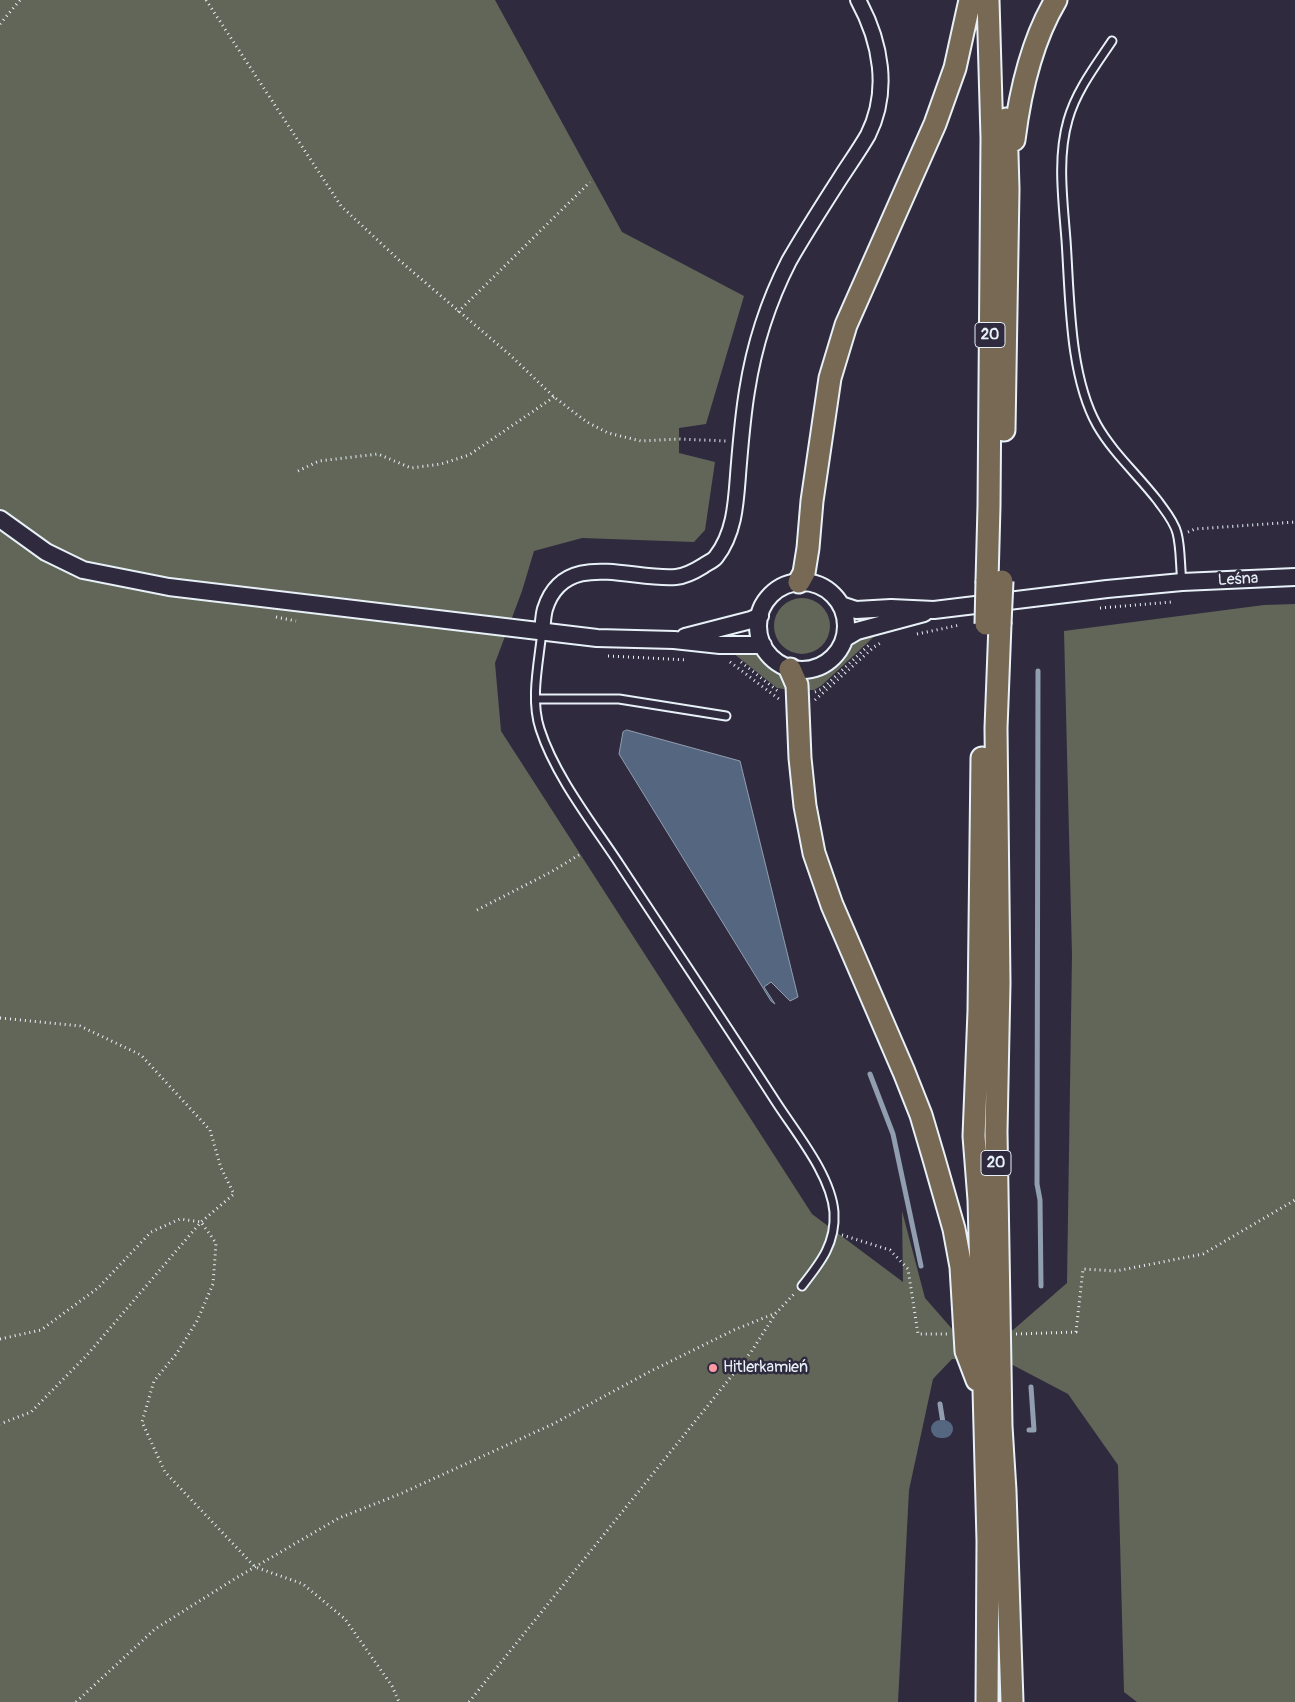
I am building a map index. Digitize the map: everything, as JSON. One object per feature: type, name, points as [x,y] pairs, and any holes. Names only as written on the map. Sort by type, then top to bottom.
[{"type":"main road","points":[[799,582],[804,573],[808,548],[812,501],[830,378],[846,324],[935,124],[955,68],[970,0]]},
{"type":"main road","name":"20","points":[[988,0],[992,148],[989,496],[994,581]]},
{"type":"main road","name":"20","points":[[987,1702],[988,1541],[979,1200],[974,1136],[1008,189],[1002,0]]},
{"type":"main road","points":[[1008,189],[1017,118],[1030,62],[1056,0]]},
{"type":"main road","name":"20","points":[[993,624],[999,983],[996,1132],[1001,1426],[1012,1702]]},
{"type":"main road","points":[[790,669],[797,685],[800,758],[805,806],[814,853],[832,905],[904,1072],[948,1203],[961,1268],[966,1351],[983,1396]]},
{"type":"street","points":[[542,632],[545,610],[551,594],[572,577],[585,572],[600,570],[665,577],[695,572],[714,558],[731,529],[735,508],[747,391],[754,352],[763,321],[778,283],[810,225],[868,135],[879,101],[880,60],[874,33],[858,0]]},
{"type":"street","points":[[0,520],[46,552],[83,570],[169,587],[542,632],[618,639],[674,640],[720,645],[762,645]]},
{"type":"street","name":"Leśna","points":[[934,610],[1182,582],[1295,577]]},
{"type":"street","points":[[799,582],[820,586],[833,595],[841,605],[846,629],[845,638],[836,655],[823,666],[807,670],[790,669],[771,658],[762,645],[758,627],[765,602],[776,591],[789,584],[799,582]]},
{"type":"street","points":[[841,605],[856,610],[891,608],[934,610]]},
{"type":"street","points":[[845,638],[857,631],[934,610]]},
{"type":"street","points":[[674,640],[760,616]]},
{"type":"lane","points":[[1112,41],[1088,77],[1076,100],[1068,118],[1064,139],[1062,198],[1075,346],[1085,398],[1097,426],[1174,524],[1178,535],[1182,582]]},
{"type":"lane","points":[[542,632],[536,699],[539,728],[551,758],[603,840],[758,1073],[811,1155],[826,1183],[834,1210],[834,1232],[823,1259],[802,1286]]},
{"type":"lane","points":[[536,699],[619,699],[726,716]]},
{"type":"path","points":[[0,24],[20,0]]},
{"type":"path","points":[[206,0],[341,206],[458,312],[509,354],[554,397],[587,422],[608,433],[641,441],[678,439],[741,442]]},
{"type":"path","points":[[458,312],[590,182]]},
{"type":"path","points":[[298,471],[319,461],[378,454],[411,468],[441,464],[469,455],[554,397]]},
{"type":"path","points":[[1178,535],[1194,529],[1295,522]]},
{"type":"path","points":[[477,910],[551,872],[579,855]]},
{"type":"path","points":[[0,1018],[80,1026],[141,1055],[210,1130],[221,1168],[234,1194],[201,1222],[87,1356],[31,1412],[0,1424]]},
{"type":"path","points":[[1012,1334],[1076,1332],[1082,1269],[1116,1271],[1203,1254],[1295,1200]]},
{"type":"path","points":[[0,1339],[41,1330],[98,1288],[151,1232],[180,1219],[201,1222],[216,1243],[213,1284],[197,1321],[177,1353],[154,1381],[142,1422],[165,1472],[255,1567],[302,1584],[345,1619],[392,1686],[399,1702]]},
{"type":"path","points":[[834,1232],[890,1250],[908,1269],[918,1334],[951,1334]]},
{"type":"path","points":[[469,1702],[751,1352],[776,1313],[802,1286]]},
{"type":"path","points":[[76,1702],[155,1628],[339,1518],[400,1494],[553,1424],[649,1372],[734,1330],[776,1313]]},
{"type":"green space","points":[[0,0],[495,0],[622,232],[744,296],[706,424],[679,428],[679,453],[715,462],[705,530],[694,542],[582,538],[534,551],[522,591],[495,663],[501,731],[812,1214],[903,1282],[902,1211],[925,1298],[953,1330],[1013,1330],[1067,1283],[1072,955],[1064,631],[1264,605],[1295,604],[1295,1702],[1137,1702],[1124,1692],[1118,1465],[1068,1394],[1007,1362],[952,1359],[933,1379],[909,1490],[898,1702],[0,1702]]},
{"type":"green space","points":[[802,598],[813,600],[822,606],[828,615],[830,626],[828,637],[822,646],[813,652],[802,654],[791,652],[782,646],[776,637],[774,626],[776,615],[782,606],[791,600]]},
{"type":"green space","points":[[880,631],[821,686],[814,690],[807,690],[808,677],[825,672],[834,666],[852,643],[862,636]]},
{"type":"green space","points":[[728,649],[759,653],[770,666],[783,675],[790,690],[777,688]]},
{"type":"water","points":[[627,730],[740,761],[798,997],[790,1001],[771,982],[764,987],[775,1004],[771,1001],[619,754],[623,732]]},
{"type":"waterway","points":[[1038,671],[1037,1184],[1040,1200],[1041,1286]]},
{"type":"waterway","points":[[870,1074],[893,1134],[921,1266]]},
{"type":"waterway","points":[[1029,1430],[1034,1430],[1031,1387]]},
{"type":"waterway","points":[[940,1404],[944,1429],[947,1429]]},
{"type":"place","name":"Hitlerkamień","points":[[713,1368]]}]
